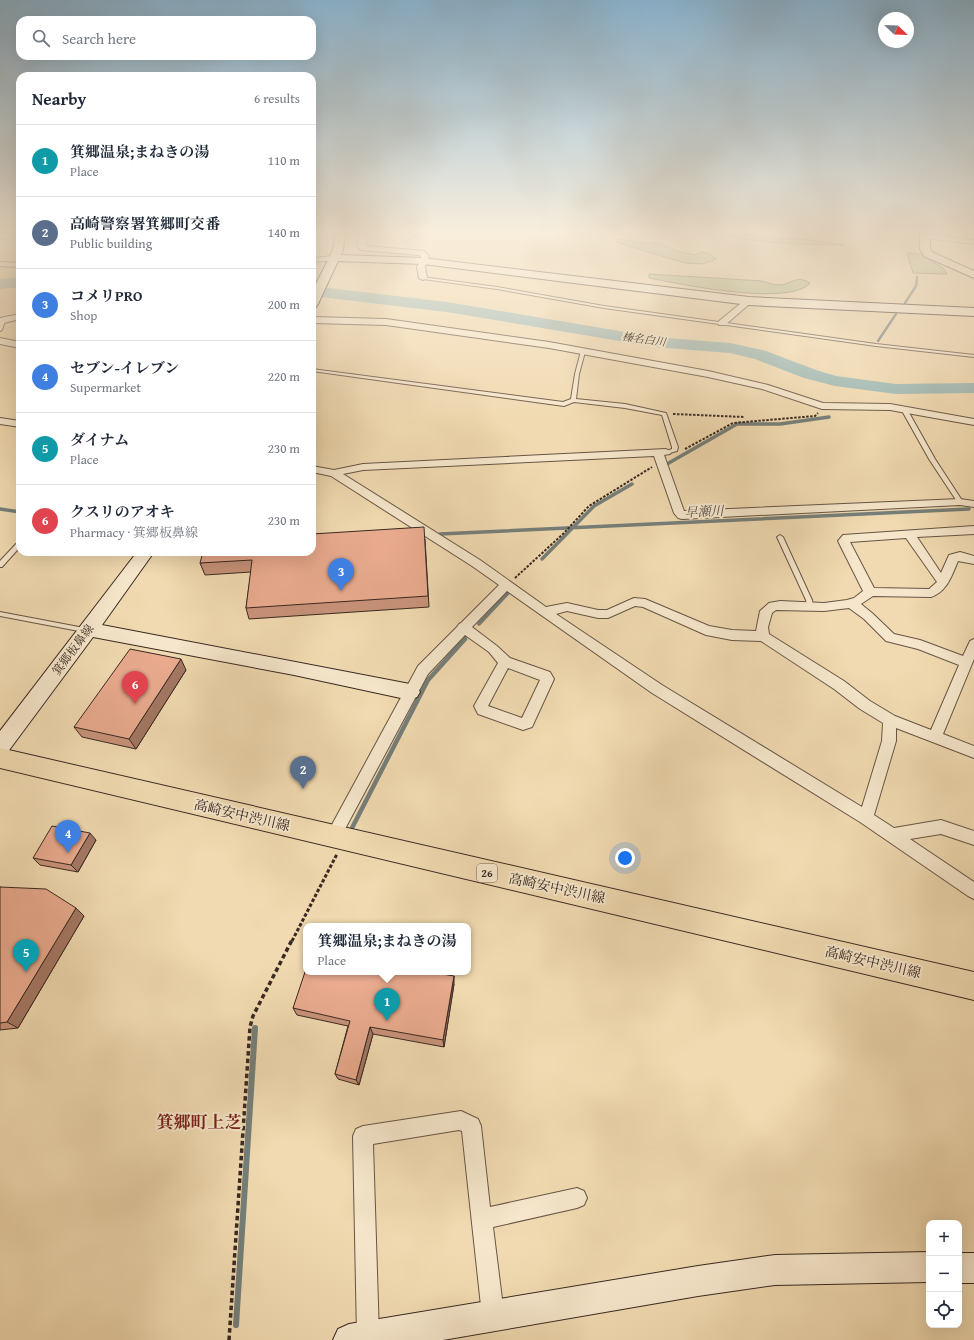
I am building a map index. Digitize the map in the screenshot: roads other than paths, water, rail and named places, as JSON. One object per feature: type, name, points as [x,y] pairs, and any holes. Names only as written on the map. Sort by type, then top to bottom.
[{"type":"main road","name":"高崎安中渋川線","points":[[0,758],[335,845],[588,894],[974,986]]},
{"type":"street","points":[[713,297],[749,301],[974,312]]},
{"type":"street","points":[[722,324],[749,301]]},
{"type":"street","points":[[1,321],[16,317]]},
{"type":"street","points":[[316,320],[386,322],[549,345],[721,377],[765,387],[822,406],[876,405],[974,422]]},
{"type":"street","points":[[0,341],[16,344]]},
{"type":"street","points":[[0,421],[16,423]]},
{"type":"street","points":[[334,473],[363,466],[662,452],[679,513],[682,516],[960,502],[974,504]]},
{"type":"street","points":[[316,470],[334,473],[510,583],[544,612],[657,689],[865,817],[974,891]]},
{"type":"street","points":[[870,592],[844,541],[847,538],[974,530]]},
{"type":"street","points":[[909,534],[938,577],[943,580]]},
{"type":"street","name":"箕郷板鼻線","points":[[0,747],[143,556]]},
{"type":"street","points":[[763,636],[762,627],[766,610],[770,608],[780,605],[793,604],[810,607],[837,606],[858,601],[870,592],[931,593],[937,591],[954,558],[960,556],[974,560]]},
{"type":"street","points":[[335,845],[410,692],[423,670],[463,627],[510,583]]},
{"type":"street","points":[[544,612],[567,607],[598,614],[608,614],[634,602],[645,603],[706,630],[719,634],[763,636],[839,685],[864,705],[890,720],[902,723],[935,738],[974,752]]},
{"type":"street","points":[[851,603],[868,616],[890,638],[971,654],[935,738]]},
{"type":"street","points":[[463,627],[493,649],[505,662],[545,676],[547,679],[527,723],[523,724],[483,710],[481,706],[505,662]]},
{"type":"street","points":[[89,629],[294,668],[410,692]]},
{"type":"street","points":[[865,817],[869,810],[889,741],[890,720]]},
{"type":"street","points":[[892,836],[941,827],[974,838]]},
{"type":"street","points":[[493,1315],[471,1126],[461,1120],[363,1136],[358,1338],[775,1270],[926,1267]]},
{"type":"street","points":[[482,1219],[577,1198]]},
{"type":"street","points":[[962,1268],[974,1268]]},
{"type":"lane","points":[[545,297],[604,307],[722,324],[876,345],[974,356]]},
{"type":"lane","points":[[0,330],[1,321]]},
{"type":"lane","points":[[573,400],[577,374],[583,352]]},
{"type":"lane","points":[[316,371],[564,404],[573,400],[625,406],[664,414],[675,450],[662,452]]},
{"type":"lane","points":[[904,409],[932,459],[960,502]]},
{"type":"lane","points":[[780,537],[809,600],[810,607]]},
{"type":"lane","points":[[0,565],[16,547]]},
{"type":"lane","points":[[0,614],[79,629],[89,629]]},
{"type":"waterway","name":"榛名白川","points":[[359,297],[447,307],[655,342],[730,348],[760,355],[810,374],[835,381],[896,389],[974,388]]},
{"type":"waterway","points":[[905,303],[909,297]]},
{"type":"waterway","points":[[878,341],[896,314]]},
{"type":"waterway","points":[[667,464],[737,424],[780,424],[829,417]]},
{"type":"waterway","points":[[573,528],[594,506],[632,484]]},
{"type":"waterway","name":"早瀬川","points":[[0,509],[16,511]]},
{"type":"waterway","name":"早瀬川","points":[[573,528],[969,509]]},
{"type":"waterway","name":"早瀬川","points":[[440,534],[573,528]]},
{"type":"waterway","points":[[542,559],[573,528]]},
{"type":"waterway","points":[[479,624],[508,593]]},
{"type":"waterway","points":[[352,828],[428,680],[465,639]]},
{"type":"waterway","points":[[236,1325],[255,1028]]},
{"type":"place","name":"コメリPRO","points":[[341,591]]},
{"type":"place","name":"クスリのアオキ","points":[[135,704]]},
{"type":"place","name":"高崎警察署箕郷町交番","points":[[303,789]]},
{"type":"place","name":"セブン-イレブン","points":[[68,853]]},
{"type":"place","name":"ダイナム","points":[[26,972]]},
{"type":"place","name":"箕郷温泉;まねきの湯","points":[[387,1021]]},
{"type":"district","name":"箕郷町上芝","points":[[199,1122]]}]
